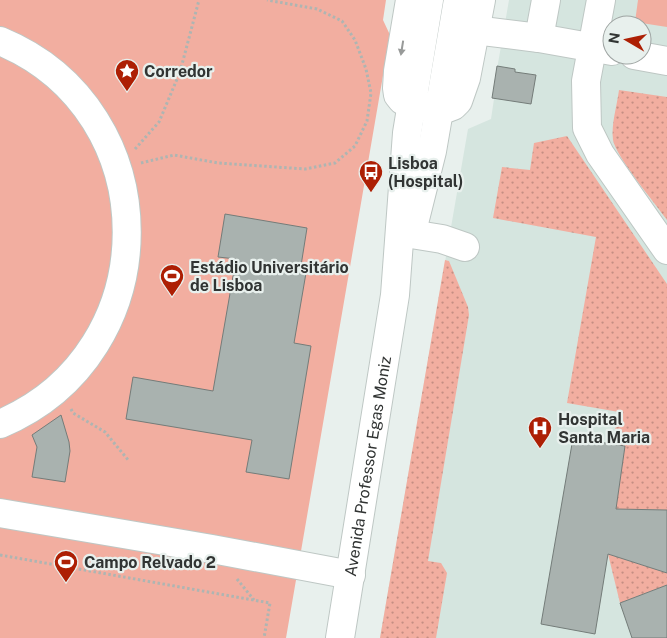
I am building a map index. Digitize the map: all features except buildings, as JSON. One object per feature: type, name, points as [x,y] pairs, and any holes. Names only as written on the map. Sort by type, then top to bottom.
[{"type":"main road","points":[[410,0],[397,88],[402,100],[412,104],[439,108]]},
{"type":"main road","name":"Avenida Professor Egas Moniz","points":[[395,295],[432,151],[439,108],[464,29],[458,0]]},
{"type":"main road","points":[[464,29],[481,0]]},
{"type":"main road","points":[[539,38],[546,0]]},
{"type":"main road","points":[[600,0],[602,49],[586,81],[587,128],[600,154],[663,241]]},
{"type":"main road","points":[[428,12],[464,29],[539,38],[602,49]]},
{"type":"main road","name":"Avenida Professor Egas Moniz","points":[[340,638],[395,295],[407,133],[428,12]]},
{"type":"main road","points":[[0,41],[21,50],[63,81],[96,121],[118,168],[127,215],[126,262],[114,307],[92,349],[62,385],[22,414],[0,424]]},
{"type":"main road","points":[[652,58],[667,61]]},
{"type":"main road","points":[[411,234],[442,239],[465,247]]},
{"type":"main road","points":[[0,513],[351,575]]},
{"type":"path","points":[[118,168],[158,122],[180,72],[198,0]]},
{"type":"path","points":[[118,168],[174,155],[218,163],[306,169],[335,164],[355,146],[367,121],[371,93],[366,69],[355,40],[342,21],[317,9],[267,0]]},
{"type":"path","points":[[62,385],[73,413],[104,432],[129,462]]},
{"type":"path","points":[[0,555],[270,602],[264,638]]},
{"type":"shaded area","name":"Estádio Universitário de Lisboa","points":[[0,0],[386,0],[383,20],[390,35],[286,638],[0,638]]},
{"type":"shaded area","name":"Hospital Santa Maria","points":[[509,0],[667,0],[667,638],[380,638],[468,129],[491,119],[494,99],[492,98]]},
{"type":"shaded area","points":[[638,0],[667,0],[667,27],[652,25],[652,15],[636,15]]},
{"type":"shaded area","points":[[619,90],[667,97],[667,220],[628,168],[613,140],[614,115]]},
{"type":"shaded area","points":[[567,136],[667,284],[667,510],[616,509],[612,444],[619,412],[567,403],[596,237],[493,218],[502,167],[530,170],[534,143]]},
{"type":"shaded area","points":[[445,260],[449,261],[468,307],[469,315],[428,561],[441,563],[447,573],[436,638],[380,638]]},
{"type":"shaded area","points":[[608,554],[664,572],[667,566],[667,585],[620,603]]},
{"type":"place","name":"Corredor","points":[[127,92]]},
{"type":"place","name":"Lisboa (Hospital)","points":[[371,193]]},
{"type":"place","name":"Estádio Universitário de Lisboa","points":[[172,297]]},
{"type":"place","name":"Hospital Santa Maria","points":[[540,449]]},
{"type":"place","name":"Campo Relvado 2","points":[[66,583]]}]
